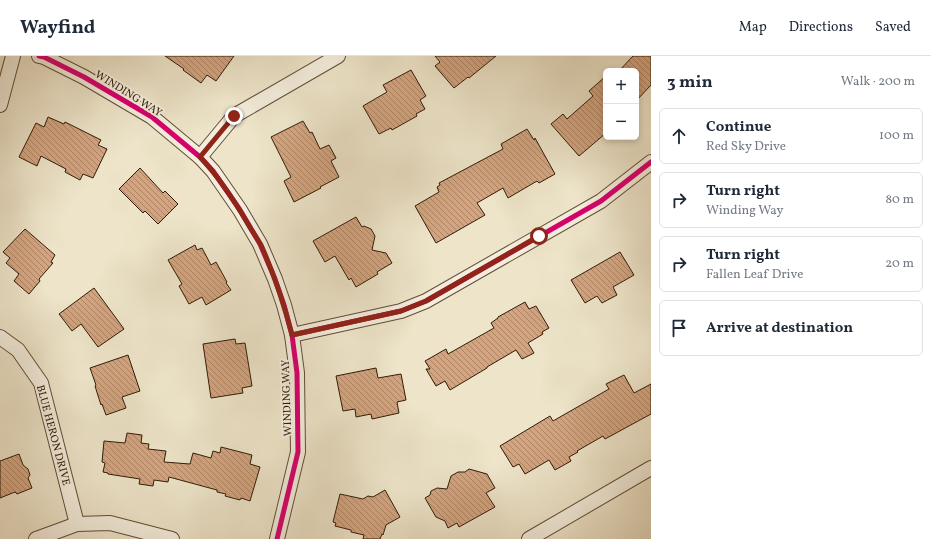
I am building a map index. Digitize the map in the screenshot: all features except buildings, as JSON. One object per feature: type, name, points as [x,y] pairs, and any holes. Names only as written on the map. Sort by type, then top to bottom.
[{"type":"street","points":[[0,106],[13,56]]},
{"type":"street","name":"WINDING WAY","points":[[40,56],[84,77],[152,117],[200,157],[213,171],[240,210],[260,244],[284,305],[292,335],[297,374],[298,452],[277,539]]},
{"type":"street","points":[[200,157],[234,116],[338,56]]},
{"type":"street","points":[[292,335],[401,311],[426,301],[601,201],[651,162]]},
{"type":"street","name":"BLUE HERON DRIVE","points":[[0,337],[18,350],[41,384],[77,524]]},
{"type":"street","points":[[529,539],[651,468]]},
{"type":"street","points":[[36,539],[77,524],[110,524],[172,539]]},
{"type":"cycle path","points":[[39,56],[44,57],[84,77],[152,117],[200,157],[213,171],[240,210],[260,244],[284,305],[292,335],[297,373],[298,452],[277,539]]},
{"type":"cycle path","points":[[292,335],[401,311],[426,301],[601,201],[651,162]]},
{"type":"route","points":[[234,116],[200,157],[213,171],[240,210],[260,244],[275,279],[292,335],[401,311],[426,301],[539,236]]}]
